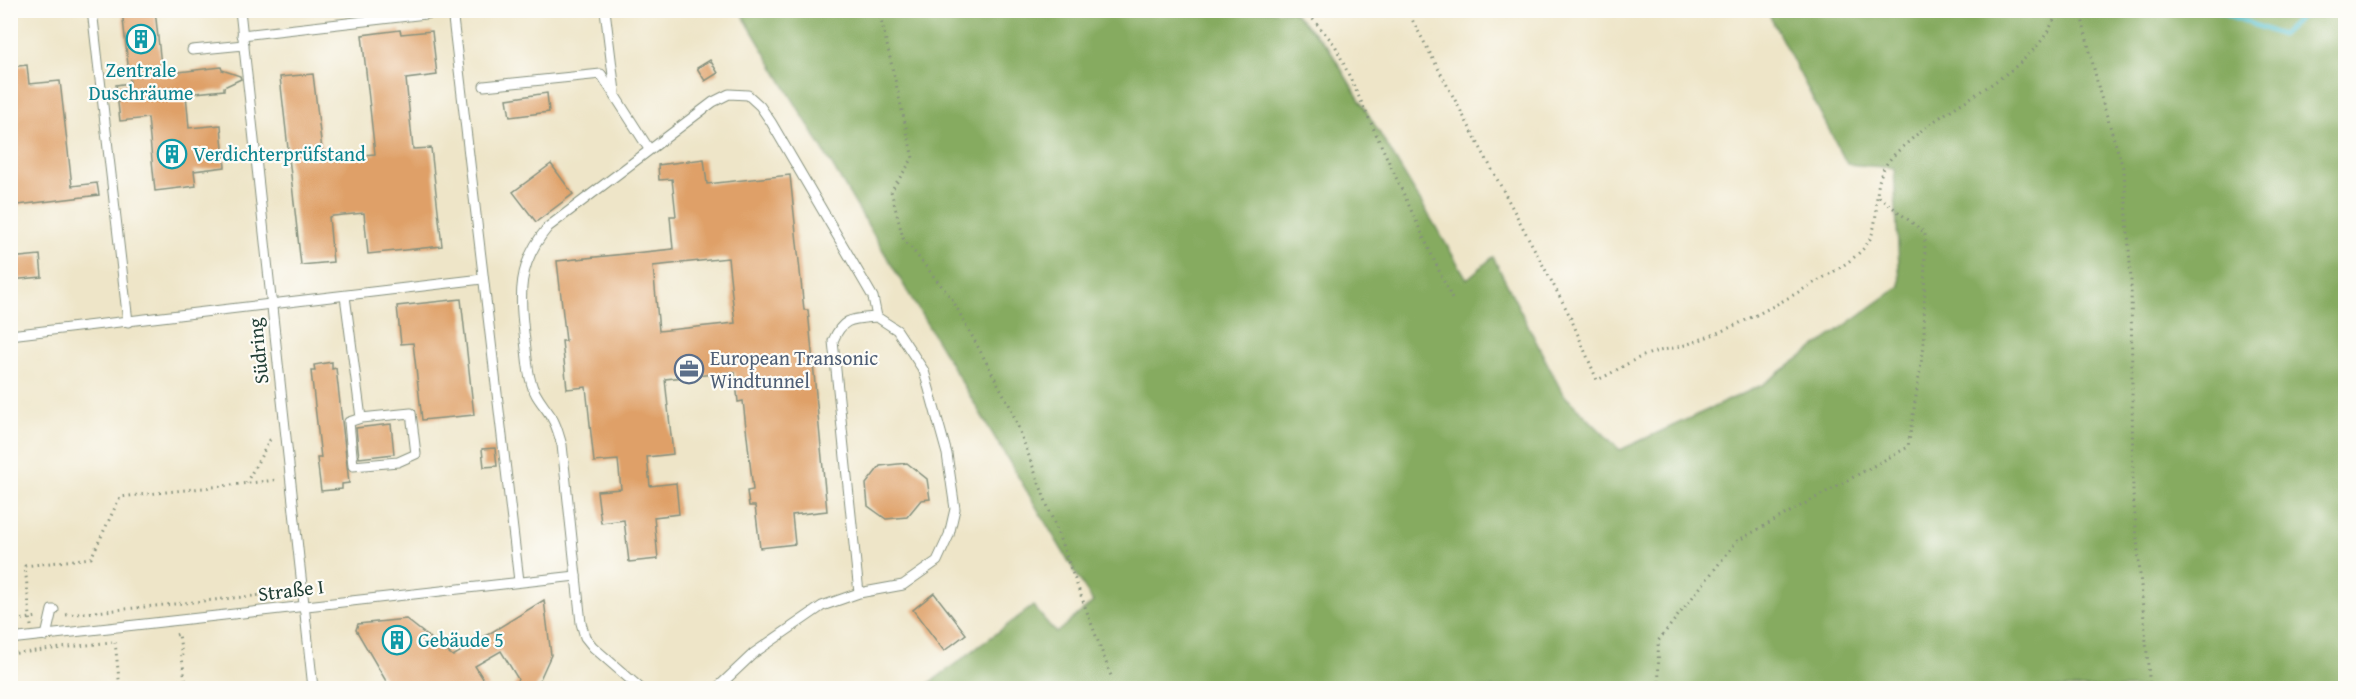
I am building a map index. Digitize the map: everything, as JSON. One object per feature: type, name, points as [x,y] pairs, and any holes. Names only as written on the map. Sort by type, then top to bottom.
[{"type":"lane","points":[[92,10],[128,322]]},
{"type":"lane","name":"Südring","points":[[240,10],[313,688]]},
{"type":"lane","points":[[242,35],[452,10],[519,581]]},
{"type":"lane","points":[[605,10],[615,94]]},
{"type":"lane","points":[[192,50],[244,45]]},
{"type":"lane","points":[[484,86],[601,74],[649,149]]},
{"type":"lane","points":[[640,688],[585,637],[562,444],[553,420],[539,400],[531,383],[520,294],[522,273],[535,245],[548,227],[649,149],[713,102],[729,94],[748,95],[760,106],[873,297],[877,316],[897,330],[924,371],[947,454],[955,509],[949,535],[938,561],[903,585],[859,593],[822,606],[754,653],[717,688]]},
{"type":"lane","points":[[10,335],[272,306],[482,279]]},
{"type":"lane","points":[[345,296],[361,418]]},
{"type":"lane","points":[[859,593],[833,341],[839,327],[852,320],[877,316]]},
{"type":"lane","points":[[411,413],[416,453],[398,462],[353,466],[349,422],[361,418],[411,413]]},
{"type":"lane","name":"Straße I","points":[[10,639],[576,576]]},
{"type":"lane","points":[[46,636],[52,613]]},
{"type":"path","points":[[879,10],[913,158],[891,191],[903,238],[952,299],[1011,408],[1111,675]]},
{"type":"path","points":[[1305,10],[1335,45],[1452,299]]},
{"type":"path","points":[[1407,10],[1570,316],[1598,380],[1645,355],[1684,345],[1765,312],[1834,272],[1864,247],[1874,233],[1877,195],[1883,170],[1891,158],[1927,125],[1962,104],[2022,61],[2039,42],[2058,10]]},
{"type":"path","points":[[2080,10],[2100,94],[2124,171],[2131,279],[2133,494],[2150,688]]},
{"type":"path","points":[[1659,688],[1658,640],[1737,541],[1908,447],[1924,345],[1925,233],[1877,195]]},
{"type":"path","points":[[246,483],[270,440],[274,439]]},
{"type":"path","points":[[30,619],[25,566],[91,558],[120,497],[278,480]]},
{"type":"path","points":[[10,621],[52,613],[289,592]]},
{"type":"path","points":[[169,636],[179,634],[186,688]]},
{"type":"path","points":[[10,654],[126,641]]},
{"type":"path","points":[[115,642],[120,688]]},
{"type":"green space","points":[[1863,10],[1872,13],[1877,10],[2345,11],[2345,688],[923,688],[1033,606],[1056,633],[1093,602],[740,11],[1292,11],[1328,47],[1467,279],[1493,257],[1563,394],[1620,450],[1762,385],[1900,286],[1894,168],[1847,164],[1767,11]]},
{"type":"building","points":[[122,10],[155,10],[162,74],[221,67],[222,70],[240,76],[241,79],[224,87],[224,90],[186,94],[189,128],[221,125],[225,167],[194,171],[196,186],[155,191],[148,118],[120,121],[116,85],[130,83]]},
{"type":"building","points":[[400,30],[401,34],[432,31],[437,75],[406,79],[413,149],[431,148],[442,246],[368,254],[364,213],[333,216],[329,217],[333,262],[301,265],[280,77],[313,74],[323,158],[375,154],[362,35]]},
{"type":"building","points":[[710,60],[718,73],[705,81],[697,68]]},
{"type":"building","points":[[27,65],[29,84],[60,81],[72,186],[97,183],[99,195],[10,206],[10,67]]},
{"type":"building","points":[[547,93],[549,112],[510,117],[507,99]]},
{"type":"building","name":"European Transonic Windtunnel","points":[[704,159],[707,184],[790,175],[804,310],[808,310],[827,511],[792,515],[795,544],[760,548],[755,506],[749,506],[747,491],[753,490],[743,401],[738,402],[735,372],[665,379],[673,454],[647,457],[650,486],[676,483],[679,514],[654,517],[658,559],[629,562],[624,520],[601,523],[597,491],[621,489],[618,460],[594,462],[586,387],[567,389],[562,341],[566,341],[557,261],[673,249],[670,216],[676,216],[672,179],[659,180],[658,165]],"holes":[[[728,258],[735,323],[659,331],[653,266]]]},
{"type":"building","points":[[551,164],[573,194],[536,222],[513,192]]},
{"type":"building","points":[[40,255],[42,277],[10,280],[10,258]]},
{"type":"building","points":[[461,299],[474,415],[422,420],[413,343],[401,344],[397,306]]},
{"type":"building","points":[[332,362],[332,369],[336,368],[349,483],[342,484],[342,489],[321,491],[317,458],[321,458],[311,371],[315,371],[314,365]]},
{"type":"building","points":[[391,424],[394,454],[359,458],[356,428]]},
{"type":"building","points":[[495,448],[497,466],[484,467],[482,449]]},
{"type":"building","points":[[907,463],[927,479],[930,499],[921,500],[907,517],[886,519],[868,506],[866,484],[880,466]]},
{"type":"building","points":[[934,593],[966,634],[944,651],[913,610]]},
{"type":"building","name":"Gebäude 5","points":[[544,600],[551,655],[536,688],[513,688],[518,679],[501,651],[475,666],[489,688],[390,688],[356,630],[358,624],[406,619],[453,656]]},
{"type":"waterway","points":[[2216,10],[2281,35],[2309,10]]},
{"type":"place","name":"Zentrale Duschräume","points":[[141,39]]},
{"type":"place","name":"Verdichterprüfstand","points":[[172,154]]},
{"type":"place","name":"European Transonic Windtunnel","points":[[689,369]]},
{"type":"place","name":"Gebäude 5","points":[[397,640]]}]
